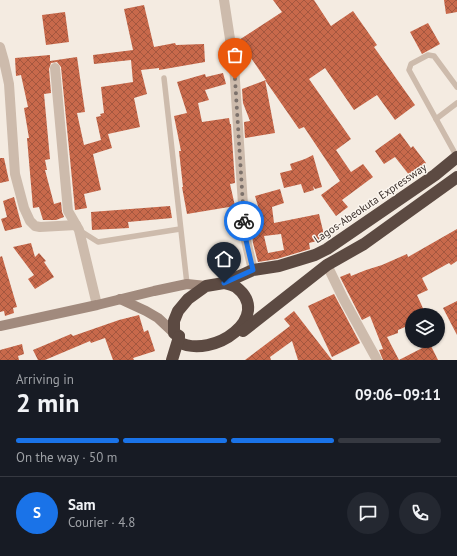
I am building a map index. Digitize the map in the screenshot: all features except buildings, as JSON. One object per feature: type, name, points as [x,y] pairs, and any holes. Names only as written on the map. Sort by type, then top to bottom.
[{"type":"highway","name":"Lagos-Abeokuta Expressway","points":[[224,283],[253,270],[279,266],[315,255],[327,249],[434,175],[457,157]]},
{"type":"highway","points":[[243,331],[247,318],[248,306],[244,296],[235,287],[224,283],[206,286],[188,299],[178,311],[174,321],[178,342],[184,349],[194,354],[206,355],[229,347],[243,331],[327,265],[364,244],[457,177]]},
{"type":"highway","points":[[172,360],[177,334]]},
{"type":"main road","points":[[0,326],[187,284],[206,286]]},
{"type":"main road","points":[[120,299],[158,318],[177,334]]},
{"type":"street","points":[[224,0],[234,65],[245,236],[253,270]]},
{"type":"street","points":[[0,47],[9,84],[15,174],[24,208],[30,221],[40,227],[78,227]]},
{"type":"street","points":[[55,68],[68,211],[78,227],[97,305]]},
{"type":"street","points":[[327,265],[376,360]]},
{"type":"lane","points":[[457,87],[434,56],[428,55],[411,64],[409,70],[457,157]]},
{"type":"lane","points":[[164,78],[187,284]]},
{"type":"lane","points":[[436,119],[457,103]]},
{"type":"lane","points":[[78,227],[98,242],[180,229]]},
{"type":"way so far","points":[[235,79],[244,221]]},
{"type":"route","points":[[224,283],[253,270],[245,236],[244,221]]}]
